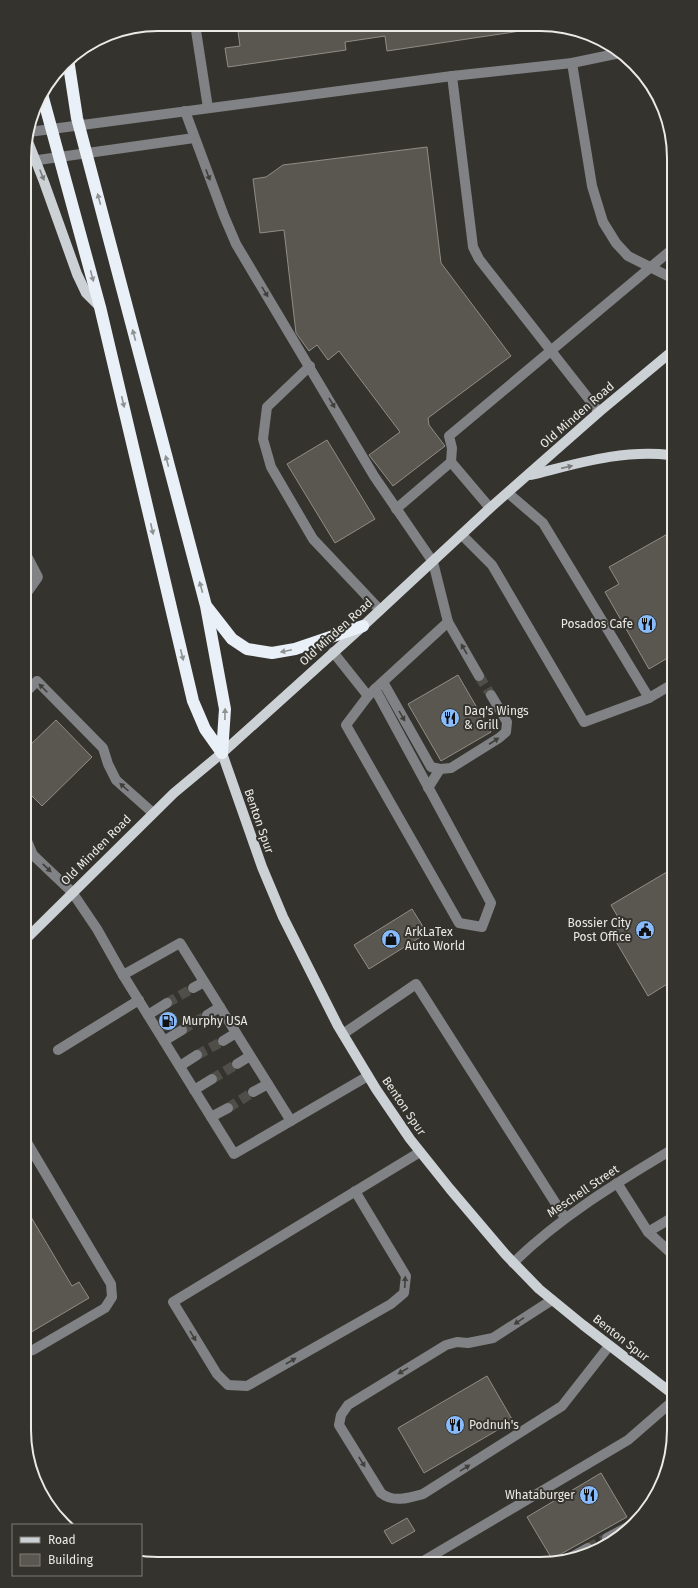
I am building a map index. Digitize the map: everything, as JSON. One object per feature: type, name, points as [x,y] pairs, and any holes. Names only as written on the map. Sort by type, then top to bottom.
[{"type":"highway","points":[[69,67],[78,118],[108,237],[206,606],[225,709],[222,753]]},
{"type":"highway","points":[[44,102],[100,307],[193,701],[205,730],[222,753]]},
{"type":"highway","points":[[206,606],[232,639],[247,649],[272,653],[295,649],[363,626]]},
{"type":"main road","points":[[31,149],[70,256],[86,293],[100,307]]},
{"type":"main road","name":"Old Minden Road","points":[[31,934],[153,813],[363,626],[490,508],[667,355]]},
{"type":"main road","points":[[529,475],[624,454],[658,453],[667,454]]},
{"type":"main road","name":"Benton Spur","points":[[222,753],[262,866],[283,917],[343,1034],[368,1076],[406,1133],[450,1189],[513,1263],[539,1289],[609,1346],[667,1390]]},
{"type":"street","points":[[196,31],[208,108]]},
{"type":"street","points":[[34,131],[452,76],[572,63],[613,54]]},
{"type":"street","points":[[572,63],[592,186],[604,222],[616,243],[628,256],[649,268],[667,276]]},
{"type":"street","points":[[452,76],[473,247],[479,259],[599,412]]},
{"type":"street","points":[[184,112],[236,244],[310,366],[374,476],[433,562],[448,622],[479,676]]},
{"type":"street","points":[[31,161],[194,138]]},
{"type":"street","points":[[396,509],[450,462],[452,448],[449,436],[667,253]]},
{"type":"street","points":[[310,366],[267,407],[263,439],[271,467],[313,539],[380,610]]},
{"type":"street","points":[[450,462],[490,508]]},
{"type":"street","points":[[508,493],[543,523],[649,698]]},
{"type":"street","points":[[462,535],[492,565],[584,722],[649,698],[667,687]]},
{"type":"street","points":[[31,564],[38,577],[31,587]]},
{"type":"street","points":[[333,652],[371,693],[428,788],[491,903],[482,927],[459,923],[346,725],[371,693],[448,622]]},
{"type":"street","points":[[31,687],[37,681],[103,748],[108,764],[116,780],[153,813]]},
{"type":"street","points":[[383,682],[432,767],[440,769],[451,768],[506,732],[507,722],[491,695]]},
{"type":"street","points":[[428,788],[440,769]]},
{"type":"street","points":[[31,849],[34,855],[72,892],[97,929],[123,975],[234,1154],[368,1076]]},
{"type":"street","points":[[123,975],[180,943],[291,1121]]},
{"type":"street","points":[[193,988],[204,982]]},
{"type":"street","points":[[343,1034],[416,984],[565,1218]]},
{"type":"street","points":[[58,1050],[139,1000]]},
{"type":"street","points":[[148,1015],[167,1003]]},
{"type":"street","points":[[208,1015],[220,1006]]},
{"type":"street","points":[[164,1041],[182,1030]]},
{"type":"street","points":[[223,1041],[236,1033]]},
{"type":"street","points":[[180,1066],[197,1055]]},
{"type":"street","points":[[237,1064],[250,1056]]},
{"type":"street","points":[[194,1090],[212,1079]]},
{"type":"street","points":[[253,1092],[268,1084]]},
{"type":"street","points":[[211,1117],[228,1108]]},
{"type":"street","points":[[31,1149],[111,1284],[112,1297],[105,1308],[31,1350]]},
{"type":"street","points":[[356,1191],[406,1276],[404,1293],[391,1304],[247,1386],[228,1385],[217,1374],[173,1302],[420,1152]]},
{"type":"street","name":"Meschell Street","points":[[513,1263],[541,1236],[565,1218],[617,1183],[667,1153]]},
{"type":"street","points":[[617,1183],[648,1232],[667,1249]]},
{"type":"street","points":[[648,1232],[667,1221]]},
{"type":"street","points":[[552,1300],[494,1338],[468,1343],[457,1342],[446,1345],[348,1405],[341,1415],[339,1425],[381,1493],[387,1498],[405,1499],[423,1494],[562,1406],[609,1346]]},
{"type":"street","points":[[439,1556],[628,1440],[667,1406]]},
{"type":"building","points":[[238,31],[521,31],[387,51],[385,36],[345,42],[346,50],[228,67],[225,48],[240,46]]},
{"type":"building","points":[[427,147],[441,263],[511,356],[428,418],[429,425],[445,446],[393,486],[369,455],[400,432],[339,351],[328,360],[317,345],[309,351],[296,333],[284,230],[260,233],[253,179],[266,177],[283,165]]},
{"type":"building","points":[[327,440],[375,519],[335,543],[287,464]]},
{"type":"building","name":"Posados Cafe","points":[[667,534],[667,658],[649,669],[605,592],[619,584],[609,567]]},
{"type":"building","name":"Daq's Wings & Grill","points":[[458,675],[491,732],[441,761],[408,704]]},
{"type":"building","points":[[56,720],[92,757],[42,806],[31,795],[31,744]]},
{"type":"building","name":"Bossier City Post Office","points":[[667,872],[667,984],[648,996],[611,933],[623,926],[611,905]]},
{"type":"building","name":"ArkLaTex Auto World","points":[[412,909],[427,933],[369,969],[354,945]]},
{"type":"building","points":[[31,1217],[72,1286],[79,1282],[89,1298],[31,1332]]},
{"type":"building","name":"Podnuh's","points":[[487,1376],[513,1421],[424,1473],[398,1428]]},
{"type":"building","name":"Whataburger","points":[[601,1473],[627,1517],[558,1556],[550,1556],[527,1517]]},
{"type":"building","points":[[407,1518],[415,1531],[392,1544],[384,1531]]},
{"type":"tunnel","points":[[479,676],[491,695]]},
{"type":"tunnel","points":[[167,1003],[193,988]]},
{"type":"tunnel","points":[[182,1030],[207,1015]]},
{"type":"tunnel","points":[[197,1055],[223,1041]]},
{"type":"tunnel","points":[[212,1079],[237,1064]]},
{"type":"tunnel","points":[[228,1108],[253,1092]]},
{"type":"tunnel","points":[[594,1545],[601,1541]]},
{"type":"place","name":"Posados Cafe","points":[[647,624]]},
{"type":"place","name":"Daq's Wings & Grill","points":[[450,718]]},
{"type":"place","name":"Bossier City Post Office","points":[[645,930]]},
{"type":"place","name":"ArkLaTex Auto World","points":[[391,939]]},
{"type":"place","name":"Murphy USA","points":[[168,1021]]},
{"type":"place","name":"Podnuh's","points":[[455,1425]]},
{"type":"place","name":"Whataburger","points":[[589,1495]]}]
